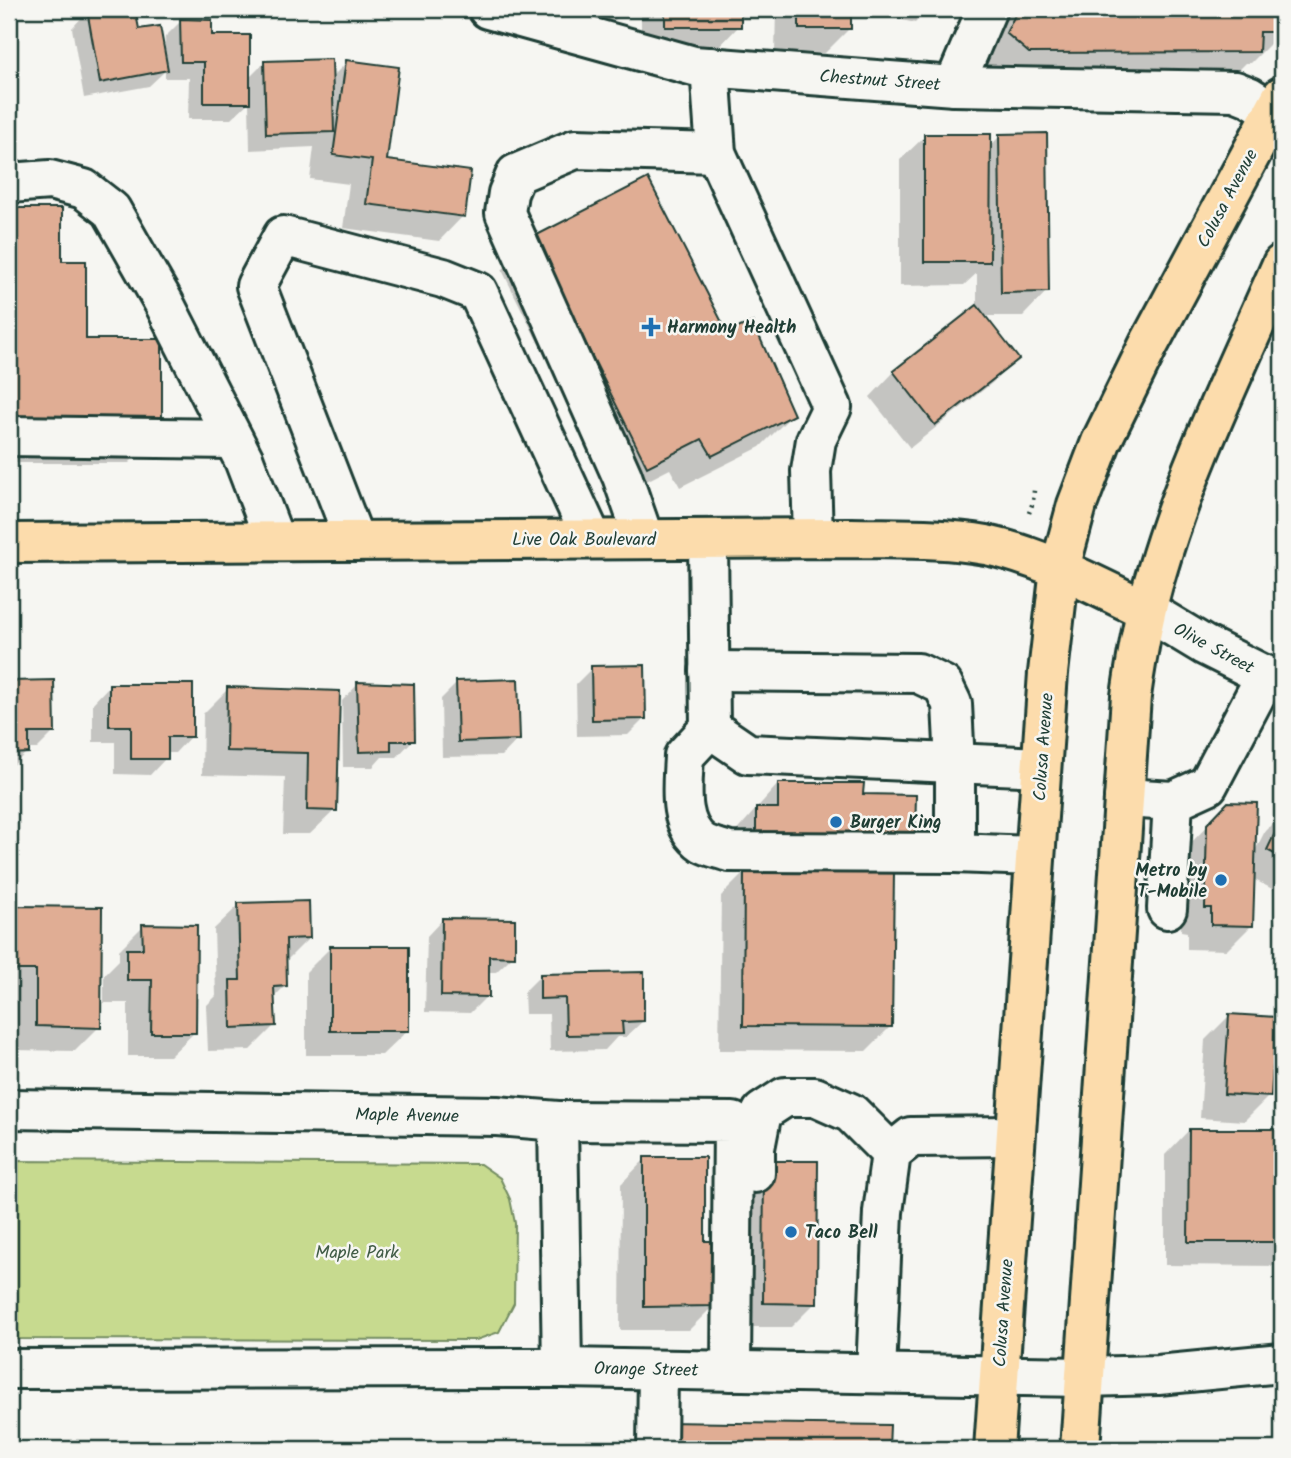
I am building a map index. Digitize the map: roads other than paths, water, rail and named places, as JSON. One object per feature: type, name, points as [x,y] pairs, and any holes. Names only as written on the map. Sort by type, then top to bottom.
[{"type":"main road","name":"Colusa Avenue","points":[[994,1449],[1041,767],[1052,625],[1060,568],[1077,505],[1101,442],[1149,344],[1279,111]]},
{"type":"main road","points":[[1080,1449],[1131,696],[1146,610],[1173,520],[1282,264]]},
{"type":"main road","name":"Live Oak Boulevard","points":[[9,543],[813,538],[941,540],[986,545],[1060,568],[1146,610]]},
{"type":"street","name":"Chestnut Street","points":[[488,9],[694,66],[954,86],[1235,91],[1279,111]]},
{"type":"street","points":[[954,86],[987,9]]},
{"type":"street","points":[[710,67],[716,153],[832,407],[816,440],[811,471],[813,538]]},
{"type":"street","points":[[644,539],[622,476],[505,213],[508,193],[516,174],[575,149],[716,153]]},
{"type":"street","points":[[9,183],[51,180],[85,190],[111,210],[164,303],[244,460],[275,541]]},
{"type":"street","points":[[355,541],[256,286],[283,236],[443,278],[478,292],[592,539]]},
{"type":"street","points":[[9,436],[233,439]]},
{"type":"street","points":[[708,539],[710,728],[684,756],[683,803],[688,828],[703,842],[729,852],[1035,856]]},
{"type":"street","name":"Olive Street","points":[[1146,610],[1204,645],[1274,680]]},
{"type":"street","points":[[709,671],[918,673],[943,685],[953,704],[955,853]]},
{"type":"street","points":[[1124,798],[1173,801],[1208,785],[1274,680]]},
{"type":"street","points":[[710,728],[748,754],[1041,767]]},
{"type":"street","points":[[1167,909],[1173,801]]},
{"type":"street","points":[[743,1371],[754,1148],[762,1112],[785,1097],[815,1097],[851,1113],[891,1153]]},
{"type":"street","name":"Maple Avenue","points":[[9,1109],[497,1116],[558,1121],[733,1122],[743,1371]]},
{"type":"street","points":[[558,1121],[562,1368]]},
{"type":"street","points":[[876,1373],[883,1212],[891,1153],[911,1137],[1015,1136]]},
{"type":"street","name":"Orange Street","points":[[9,1369],[562,1368],[1085,1377],[1158,1375],[1282,1363]]},
{"type":"street","points":[[657,1449],[658,1370]]},
{"type":"place","name":"Harmony Health","points":[[651,327]]},
{"type":"place","name":"Burger King","points":[[836,822]]},
{"type":"place","name":"Metro by T-Mobile","points":[[1221,880]]},
{"type":"place","name":"Taco Bell","points":[[791,1232]]},
{"type":"park label","name":"Maple Park","points":[[357,1252]]}]
